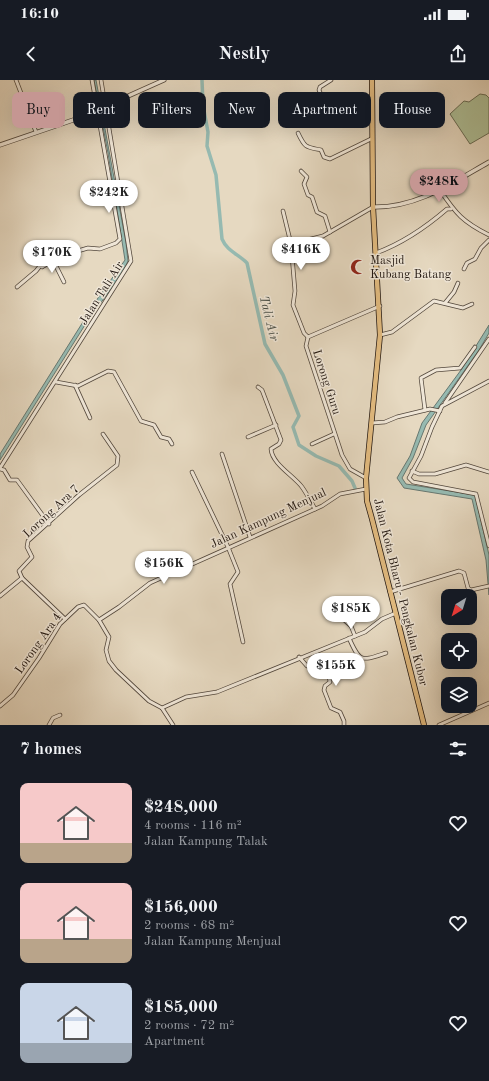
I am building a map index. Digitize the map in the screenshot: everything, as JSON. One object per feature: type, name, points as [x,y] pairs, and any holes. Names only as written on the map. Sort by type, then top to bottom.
[{"type":"main road","name":"Jalan Kota Bharu - Pengkalan Kubor","points":[[372,80],[371,139],[373,207],[380,306],[380,335],[366,489],[369,507],[424,725]]},
{"type":"street","points":[[16,80],[36,132]]},
{"type":"street","points":[[92,80],[94,92]]},
{"type":"street","name":"Jalan Tali Air","points":[[101,80],[103,92]]},
{"type":"street","points":[[130,96],[164,80]]},
{"type":"street","points":[[319,92],[318,90],[320,87],[332,80]]},
{"type":"street","points":[[0,145],[73,119]]},
{"type":"street","points":[[17,287],[40,266],[44,266],[53,260],[88,248],[100,249],[116,243],[120,239],[100,128]]},
{"type":"street","name":"Jalan Tali Air","points":[[0,469],[131,261],[109,128]]},
{"type":"street","points":[[298,133],[303,144],[310,149],[321,150],[324,157],[330,159],[371,139]]},
{"type":"street","points":[[291,244],[317,238],[373,207],[400,206],[440,190],[489,162]]},
{"type":"street","points":[[301,170],[307,177],[304,184],[308,195],[312,197],[317,212],[325,216],[330,232]]},
{"type":"street","points":[[440,190],[451,209],[472,227],[489,235]]},
{"type":"street","points":[[376,253],[400,244],[410,236],[424,229],[447,209],[451,209]]},
{"type":"street","name":"Lorong Guru","points":[[283,211],[291,244],[295,291],[294,305],[304,333],[308,337],[306,346],[334,434],[347,465],[355,472],[366,478]]},
{"type":"street","points":[[464,269],[467,263],[475,259],[481,248],[489,240]]},
{"type":"street","points":[[33,255],[40,266]]},
{"type":"street","points":[[53,260],[64,282]]},
{"type":"street","points":[[445,303],[454,292],[458,283]]},
{"type":"street","points":[[380,335],[392,332],[432,302],[445,303],[462,308],[472,304]]},
{"type":"street","points":[[308,337],[380,306]]},
{"type":"street","points":[[489,339],[444,405],[439,410],[421,456],[409,478],[413,482],[476,494],[489,546]]},
{"type":"street","points":[[425,410],[421,378],[436,370],[460,368],[475,347]]},
{"type":"street","points":[[56,382],[81,385],[108,371],[114,372],[141,421],[154,425],[161,437],[169,439],[172,444]]},
{"type":"street","points":[[444,405],[489,381]]},
{"type":"street","points":[[74,385],[90,418]]},
{"type":"street","points":[[258,387],[262,390],[281,440],[279,444],[271,449],[272,453],[277,461],[302,487],[315,509]]},
{"type":"street","points":[[372,423],[385,422],[397,417],[425,410],[439,410]]},
{"type":"street","points":[[248,437],[276,425]]},
{"type":"street","name":"Lorong Ara 7","points":[[22,578],[19,571],[32,557],[27,543],[79,495],[117,465],[118,456],[103,434]]},
{"type":"street","points":[[312,444],[334,434]]},
{"type":"street","points":[[222,454],[250,537]]},
{"type":"street","points":[[412,471],[418,474],[435,474],[466,465],[489,472]]},
{"type":"street","points":[[0,469],[4,470],[10,480],[18,480],[49,524]]},
{"type":"street","points":[[192,472],[228,547],[238,572],[230,584],[243,642]]},
{"type":"street","name":"Jalan Kampung Menjual","points":[[99,620],[120,607],[150,583],[315,509],[340,494],[366,489]]},
{"type":"street","points":[[390,592],[459,571],[464,573],[469,590],[472,591],[488,586]]},
{"type":"street","points":[[0,596],[22,578],[65,619]]},
{"type":"street","name":"Lorong Ara 4","points":[[0,706],[13,695],[65,619],[81,605],[87,607],[99,620],[109,637],[106,650],[109,661],[116,670],[149,701],[162,708],[173,725]]},
{"type":"street","points":[[334,610],[351,626],[355,636]]},
{"type":"street","points":[[162,708],[186,697],[217,692],[355,636],[372,629],[382,619],[396,613]]},
{"type":"street","points":[[349,638],[356,654],[360,658],[365,659],[386,652]]},
{"type":"street","points":[[299,658],[308,667],[329,676],[330,682],[325,686],[324,690],[330,708],[340,712],[344,725]]},
{"type":"street","points":[[439,725],[489,703]]},
{"type":"street","points":[[49,725],[53,718],[60,715]]},
{"type":"green space","points":[[480,94],[486,95],[489,98],[489,133],[470,144],[450,114],[464,101],[469,102]]},
{"type":"water","points":[[94,80],[96,80],[98,92],[96,92]]},
{"type":"water","points":[[103,128],[105,128],[128,261],[121,276],[90,317],[0,460],[0,454],[98,298],[125,260]]},
{"type":"water","points":[[489,325],[489,333],[479,350],[426,425],[413,458],[402,478],[406,484],[475,495],[489,555],[489,595],[486,560],[472,499],[404,488],[397,478],[410,456],[422,423],[461,370]]},
{"type":"waterway","name":"Tali Air","points":[[202,80],[203,105],[208,132],[207,146],[216,175],[222,239],[227,247],[247,263],[265,344],[283,375],[299,416],[293,427],[299,445],[316,456],[339,466],[352,481],[355,488]]},
{"type":"place","name":"Masjid Kubang Batang","points":[[358,267]]}]
